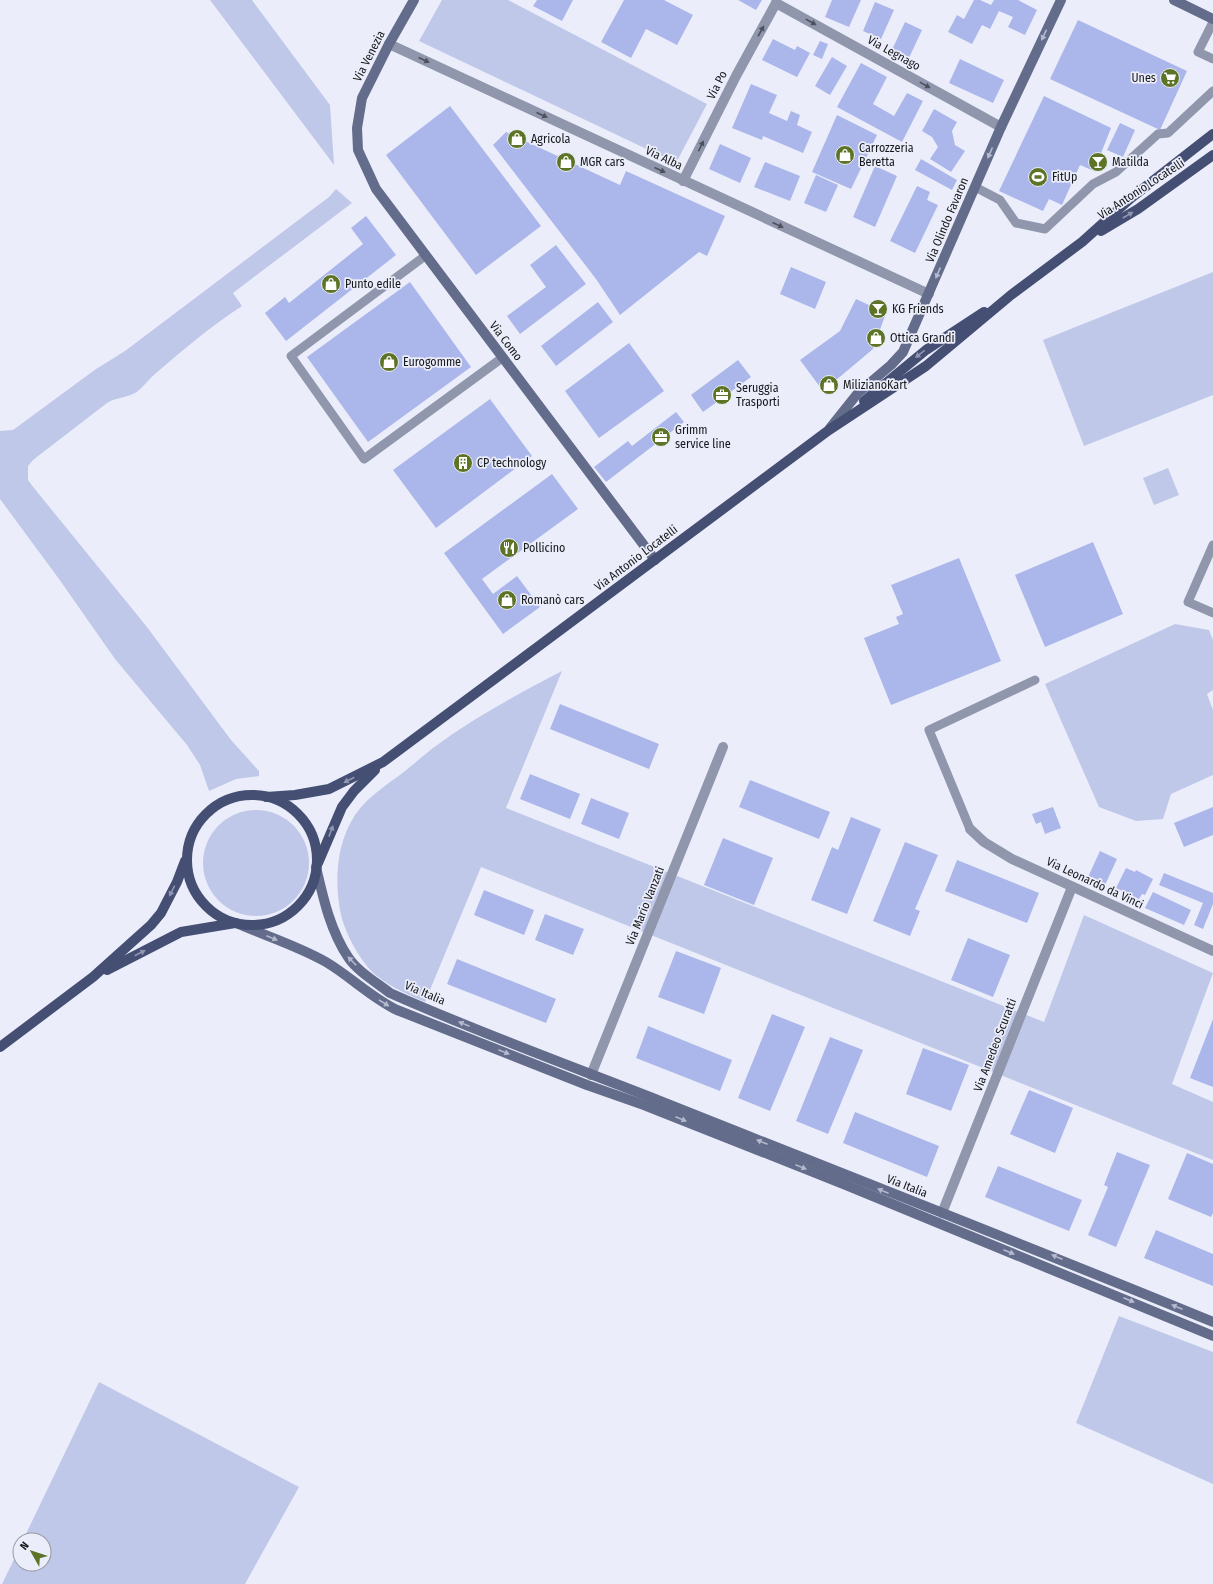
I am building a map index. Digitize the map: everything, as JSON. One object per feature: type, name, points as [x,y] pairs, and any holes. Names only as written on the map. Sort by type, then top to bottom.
[{"type":"main road","name":"Via Antonio Locatelli","points":[[316,866],[342,807],[354,791],[383,762],[828,430],[926,366],[1011,295],[1082,242],[1131,198],[1213,134]]},
{"type":"main road","name":"Via Antonio Locatelli","points":[[1082,242],[1138,209],[1213,155]]},
{"type":"main road","name":"Via Antonio Locatelli","points":[[266,797],[295,796],[329,790],[383,762]]},
{"type":"main road","points":[[0,1047],[93,977],[142,934],[161,912],[177,882],[196,826],[214,807],[240,796],[266,797],[286,805],[304,821],[314,840],[316,866],[313,880],[307,894],[298,905],[287,914],[276,920],[262,924],[236,923],[181,932],[93,977]]},
{"type":"main road","points":[[187,855],[189,878],[200,900],[217,915],[236,923]]},
{"type":"street","name":"Via Venezia","points":[[357,128],[362,98],[389,44],[414,0]]},
{"type":"street","name":"Via Olindo Favaron","points":[[828,430],[858,393],[891,365],[903,352],[1001,127],[1061,0]]},
{"type":"street","points":[[1174,0],[1213,18]]},
{"type":"street","name":"Via Legnago","points":[[776,2],[1001,127]]},
{"type":"street","name":"Via Po","points":[[683,181],[736,76],[776,2]]},
{"type":"street","name":"Via Alba","points":[[389,44],[929,294]]},
{"type":"street","name":"Via Como","points":[[357,128],[358,150],[376,189],[655,560]]},
{"type":"street","name":"Via Mario Vanzati","points":[[591,1075],[722,747]]},
{"type":"street","name":"Via Leonardo da Vinci","points":[[970,829],[998,852],[1213,951]]},
{"type":"street","name":"Via Italia","points":[[316,866],[334,932],[348,958],[368,977],[390,992],[591,1075],[1035,1248],[1213,1322]]},
{"type":"street","name":"Via Amedeo Scuratti","points":[[942,1213],[1072,887]]},
{"type":"street","name":"Via Italia","points":[[236,923],[294,946],[326,962],[384,1003],[398,1010],[587,1085],[644,1105],[884,1201],[1213,1336]]},
{"type":"street","name":"Via Italia","points":[[518,1058],[538,1061],[572,1074],[586,1077],[591,1075]]},
{"type":"street","name":"Via Italia","points":[[591,1075],[596,1082],[633,1097],[644,1105]]},
{"type":"street","points":[[884,1201],[898,1202],[931,1214],[942,1213],[950,1221],[981,1235],[994,1246]]},
{"type":"lane","points":[[1213,22],[1198,52],[1213,59]]},
{"type":"lane","points":[[975,187],[1000,200],[1016,223],[1045,229],[1093,184],[1116,172],[1158,134],[1168,133],[1213,92]]},
{"type":"lane","points":[[425,256],[291,356],[364,459],[502,358]]},
{"type":"lane","points":[[1213,546],[1188,602],[1213,613]]},
{"type":"lane","points":[[970,829],[929,730],[1035,680]]},
{"type":"shaded area","points":[[210,0],[252,0],[330,105],[334,165]]},
{"type":"shaded area","points":[[442,0],[508,0],[707,104],[676,163],[419,41]]},
{"type":"shaded area","points":[[336,189],[352,203],[233,293],[242,306],[187,347],[138,391],[131,395],[107,403],[33,460],[28,466],[28,480],[34,488],[147,627],[231,740],[259,771],[259,776],[236,779],[209,791],[200,765],[187,745],[115,659],[59,579],[0,499],[0,431],[13,430],[96,369],[125,351],[329,197]]},
{"type":"shaded area","points":[[1213,272],[1213,395],[1084,446],[1043,340]]},
{"type":"shaded area","points":[[1168,468],[1179,495],[1154,505],[1143,478]]},
{"type":"shaded area","points":[[1175,624],[1209,630],[1213,640],[1213,690],[1207,694],[1213,710],[1213,775],[1171,794],[1163,819],[1136,821],[1099,807],[1045,684]]},
{"type":"shaded area","points":[[562,671],[506,808],[1044,1022],[1084,915],[1213,973],[1172,1084],[1213,1102],[1213,1160],[481,867],[425,1002],[388,984],[377,976],[360,957],[350,939],[343,922],[339,902],[337,877],[340,851],[349,826],[355,815],[372,796],[448,737],[496,707]]},
{"type":"shaded area","points":[[256,810],[276,814],[293,826],[305,843],[309,863],[305,883],[293,900],[276,912],[256,916],[236,912],[219,900],[207,883],[203,863],[207,843],[219,826],[236,814]]},
{"type":"shaded area","points":[[1119,1316],[1213,1352],[1213,1484],[1076,1423]]},
{"type":"shaded area","points":[[99,1382],[299,1487],[245,1584],[2,1584],[12,1563],[12,1572],[52,1572],[52,1532],[27,1532]]},
{"type":"building","points":[[537,0],[573,0],[562,21],[533,6]]},
{"type":"building","points":[[624,0],[664,0],[693,15],[677,45],[646,29],[631,58],[601,42]]},
{"type":"building","points":[[738,0],[762,0],[756,10]]},
{"type":"building","points":[[832,0],[861,0],[849,27],[825,17]]},
{"type":"building","points":[[974,0],[980,0],[991,5],[994,0],[1018,0],[1037,10],[1025,35],[1008,27],[1013,17],[999,11],[990,29],[982,25],[972,44],[948,32],[957,15],[964,19]]},
{"type":"building","points":[[875,2],[894,10],[881,39],[863,31]]},
{"type":"building","points":[[1078,20],[1187,71],[1160,130],[1050,79]]},
{"type":"building","points":[[905,22],[922,30],[908,60],[891,52]]},
{"type":"building","points":[[773,39],[795,50],[797,46],[810,53],[797,77],[762,60]]},
{"type":"building","points":[[820,41],[828,44],[822,59],[813,55]]},
{"type":"building","points":[[832,57],[847,66],[830,95],[815,86]]},
{"type":"building","points":[[960,59],[1004,80],[993,103],[949,83]]},
{"type":"building","points":[[861,63],[887,77],[873,104],[894,116],[907,93],[923,101],[902,142],[837,107]]},
{"type":"building","points":[[751,84],[777,95],[769,113],[787,121],[791,111],[800,115],[797,125],[812,132],[803,153],[763,136],[762,140],[732,128]]},
{"type":"building","points":[[1044,96],[1111,128],[1094,171],[1080,165],[1062,205],[1049,199],[1043,211],[999,191]]},
{"type":"building","points":[[450,106],[541,226],[476,275],[386,155]]},
{"type":"building","points":[[934,109],[957,122],[952,131],[955,145],[965,151],[951,172],[930,159],[938,147],[932,137],[922,131]]},
{"type":"building","points":[[837,115],[877,135],[851,189],[812,172]]},
{"type":"building","points":[[1120,123],[1135,130],[1123,157],[1107,150]]},
{"type":"building","points":[[506,132],[620,185],[626,171],[725,216],[707,256],[699,252],[620,315],[596,279],[493,145]]},
{"type":"building","points":[[720,144],[751,158],[740,183],[709,169]]},
{"type":"building","points":[[921,159],[957,180],[952,190],[915,170]]},
{"type":"building","points":[[765,162],[800,176],[790,201],[754,187]]},
{"type":"building","points":[[875,166],[897,176],[875,227],[853,217]]},
{"type":"building","points":[[816,175],[838,185],[826,212],[804,203]]},
{"type":"building","points":[[917,186],[930,192],[927,200],[938,205],[915,253],[890,241]]},
{"type":"building","points":[[366,216],[396,255],[286,341],[265,313],[285,297],[289,303],[363,244],[351,228]]},
{"type":"building","points":[[556,245],[586,284],[520,334],[507,316],[546,287],[530,265]]},
{"type":"building","points":[[791,267],[826,282],[815,309],[780,294]]},
{"type":"building","name":"Eurogomme","points":[[410,282],[471,367],[368,442],[307,357]]},
{"type":"building","points":[[856,299],[886,313],[873,349],[823,391],[800,360],[840,331]]},
{"type":"building","points":[[598,302],[613,322],[556,366],[541,346]]},
{"type":"building","points":[[629,343],[664,391],[599,438],[565,391]]},
{"type":"building","points":[[738,360],[751,377],[703,412],[691,395]]},
{"type":"building","name":"CP technology","points":[[490,399],[532,456],[436,528],[393,470]]},
{"type":"building","points":[[676,412],[684,422],[606,482],[594,467],[628,441],[632,446]]},
{"type":"building","points":[[552,474],[578,509],[482,579],[493,594],[517,576],[540,607],[503,634],[444,553]]},
{"type":"building","points":[[1093,542],[1123,614],[1045,647],[1015,575]]},
{"type":"building","points":[[959,558],[1001,661],[891,705],[864,638],[899,624],[896,617],[903,614],[891,585]]},
{"type":"building","points":[[560,704],[659,744],[649,769],[550,729]]},
{"type":"building","points":[[530,774],[580,794],[570,819],[520,799]]},
{"type":"building","points":[[750,780],[830,812],[819,839],[739,807]]},
{"type":"building","points":[[591,798],[629,813],[619,839],[581,824]]},
{"type":"building","points":[[1053,807],[1061,828],[1045,834],[1041,822],[1036,824],[1032,814]]},
{"type":"building","points":[[1213,807],[1213,835],[1184,847],[1174,823]]},
{"type":"building","points":[[851,817],[881,829],[847,914],[811,900],[832,847],[838,850]]},
{"type":"building","points":[[723,838],[773,858],[754,905],[704,885]]},
{"type":"building","points":[[905,842],[938,855],[915,909],[920,911],[910,936],[873,921]]},
{"type":"building","points":[[1100,851],[1117,859],[1105,885],[1088,877]]},
{"type":"building","points":[[957,860],[1039,893],[1027,923],[945,891]]},
{"type":"building","points":[[1126,868],[1135,872],[1136,870],[1153,879],[1145,895],[1142,894],[1139,899],[1116,888]]},
{"type":"building","points":[[1164,873],[1213,893],[1213,904],[1203,929],[1194,925],[1203,903],[1159,885]]},
{"type":"building","points":[[484,890],[534,910],[524,935],[474,915]]},
{"type":"building","points":[[1153,892],[1191,910],[1184,925],[1145,908]]},
{"type":"building","points":[[545,914],[584,929],[573,955],[535,940]]},
{"type":"building","points":[[968,938],[1010,955],[993,997],[951,980]]},
{"type":"building","points":[[676,951],[721,968],[704,1014],[658,997]]},
{"type":"building","points":[[457,959],[556,999],[546,1023],[447,984]]},
{"type":"building","points":[[772,1014],[805,1027],[770,1111],[738,1098]]},
{"type":"building","points":[[1213,1019],[1213,1087],[1190,1078]]},
{"type":"building","points":[[648,1026],[732,1060],[720,1091],[636,1058]]},
{"type":"building","points":[[830,1037],[863,1050],[828,1134],[796,1121]]},
{"type":"building","points":[[923,1048],[969,1065],[951,1111],[906,1094]]},
{"type":"building","points":[[1029,1090],[1073,1108],[1055,1153],[1010,1134]]},
{"type":"building","points":[[855,1112],[939,1146],[927,1177],[843,1143]]},
{"type":"building","points":[[1117,1152],[1150,1165],[1116,1247],[1088,1235],[1108,1187],[1104,1185]]},
{"type":"building","points":[[1187,1153],[1213,1164],[1213,1213],[1211,1217],[1168,1199]]},
{"type":"building","points":[[998,1166],[1082,1200],[1069,1231],[985,1197]]},
{"type":"building","points":[[1156,1230],[1213,1254],[1213,1286],[1144,1258]]},
{"type":"place","name":"Unes","points":[[1170,78]]},
{"type":"place","name":"Agricola","points":[[517,139]]},
{"type":"place","name":"Carrozzeria Beretta","points":[[845,155]]},
{"type":"place","name":"MGR cars","points":[[566,162]]},
{"type":"place","name":"Matilda","points":[[1098,162]]},
{"type":"place","name":"FitUp","points":[[1038,177]]},
{"type":"place","name":"Punto edile","points":[[331,284]]},
{"type":"place","name":"KG Friends","points":[[878,309]]},
{"type":"place","name":"Ottica Grandi","points":[[876,338]]},
{"type":"place","name":"Eurogomme","points":[[389,362]]},
{"type":"place","name":"MilizianoKart","points":[[829,385]]},
{"type":"place","name":"Seruggia Trasporti","points":[[722,395]]},
{"type":"place","name":"Grimm service line","points":[[661,437]]},
{"type":"place","name":"CP technology","points":[[463,463]]},
{"type":"place","name":"Pollicino","points":[[509,548]]},
{"type":"place","name":"Romanò cars","points":[[507,600]]}]
